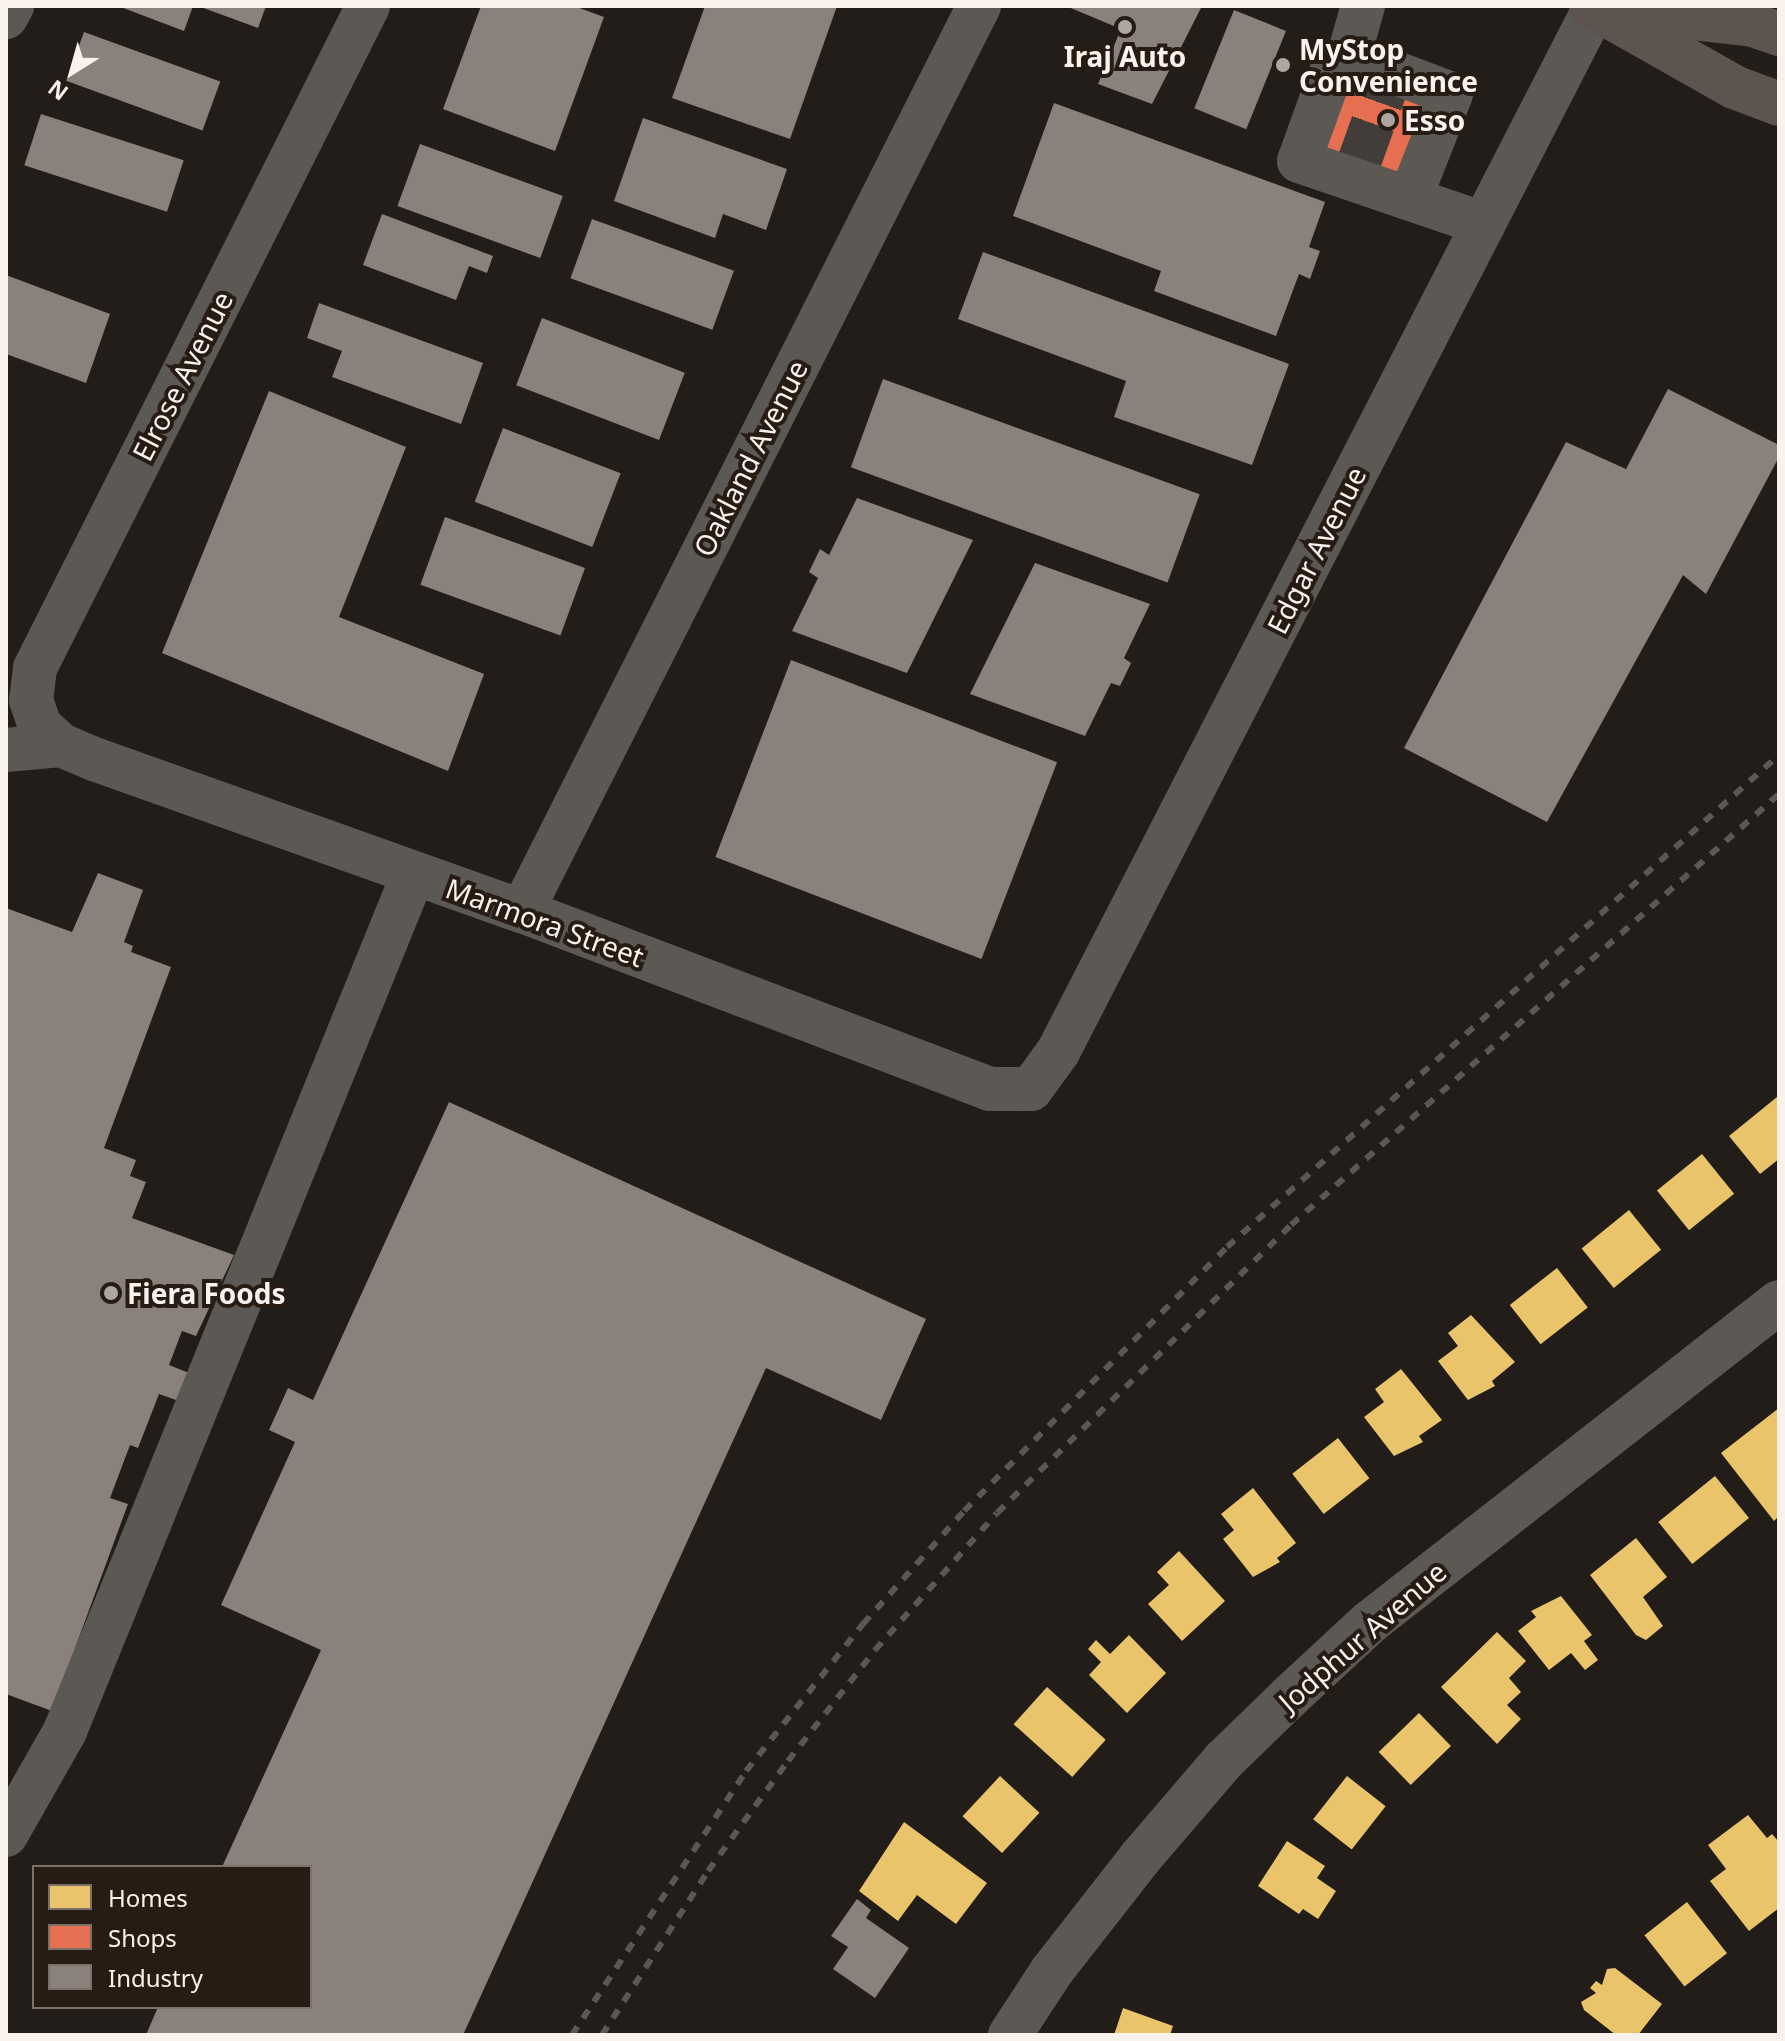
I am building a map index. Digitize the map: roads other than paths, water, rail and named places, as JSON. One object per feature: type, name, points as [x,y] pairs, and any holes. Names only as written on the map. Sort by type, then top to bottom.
[{"type":"main road","points":[[1593,7],[1753,25],[1779,34]]},
{"type":"main road","points":[[1593,7],[1734,87],[1779,104]]},
{"type":"street","points":[[6,17],[12,6]]},
{"type":"street","name":"Elrose Avenue","points":[[61,745],[40,726],[31,700],[35,668],[368,6]]},
{"type":"street","name":"Oakland Avenue","points":[[522,911],[979,6]]},
{"type":"street","points":[[1363,6],[1349,55],[1334,64],[1299,161],[1356,172],[1410,198],[1484,224]]},
{"type":"street","name":"Edgar Avenue","points":[[1031,1089],[1058,1052],[1593,7]]},
{"type":"street","points":[[1349,55],[1388,81],[1451,94],[1410,198]]},
{"type":"street","points":[[6,750],[61,745]]},
{"type":"street","name":"Marmora Street","points":[[61,745],[413,875],[522,911],[990,1089],[1031,1089]]},
{"type":"street","points":[[6,1835],[65,1731],[413,875]]},
{"type":"street","name":"Jodphur Avenue","points":[[1010,2035],[1051,1972],[1140,1858],[1223,1761],[1289,1697],[1370,1622],[1779,1302]]},
{"type":"tunnel","points":[[1358,165],[1385,90]]},
{"type":"railway","points":[[572,2035],[746,1771],[863,1624],[964,1511],[1227,1247],[1779,755]]},
{"type":"railway","points":[[602,2035],[708,1871],[788,1761],[875,1650],[997,1513],[1291,1225],[1779,794]]},
{"type":"place","name":"Iraj Auto","points":[[1125,27]]},
{"type":"place","name":"MyStop Convenience","points":[[1283,65]]},
{"type":"place","name":"Esso","points":[[1388,120]]},
{"type":"place","name":"Fiera Foods","points":[[111,1293]]}]
